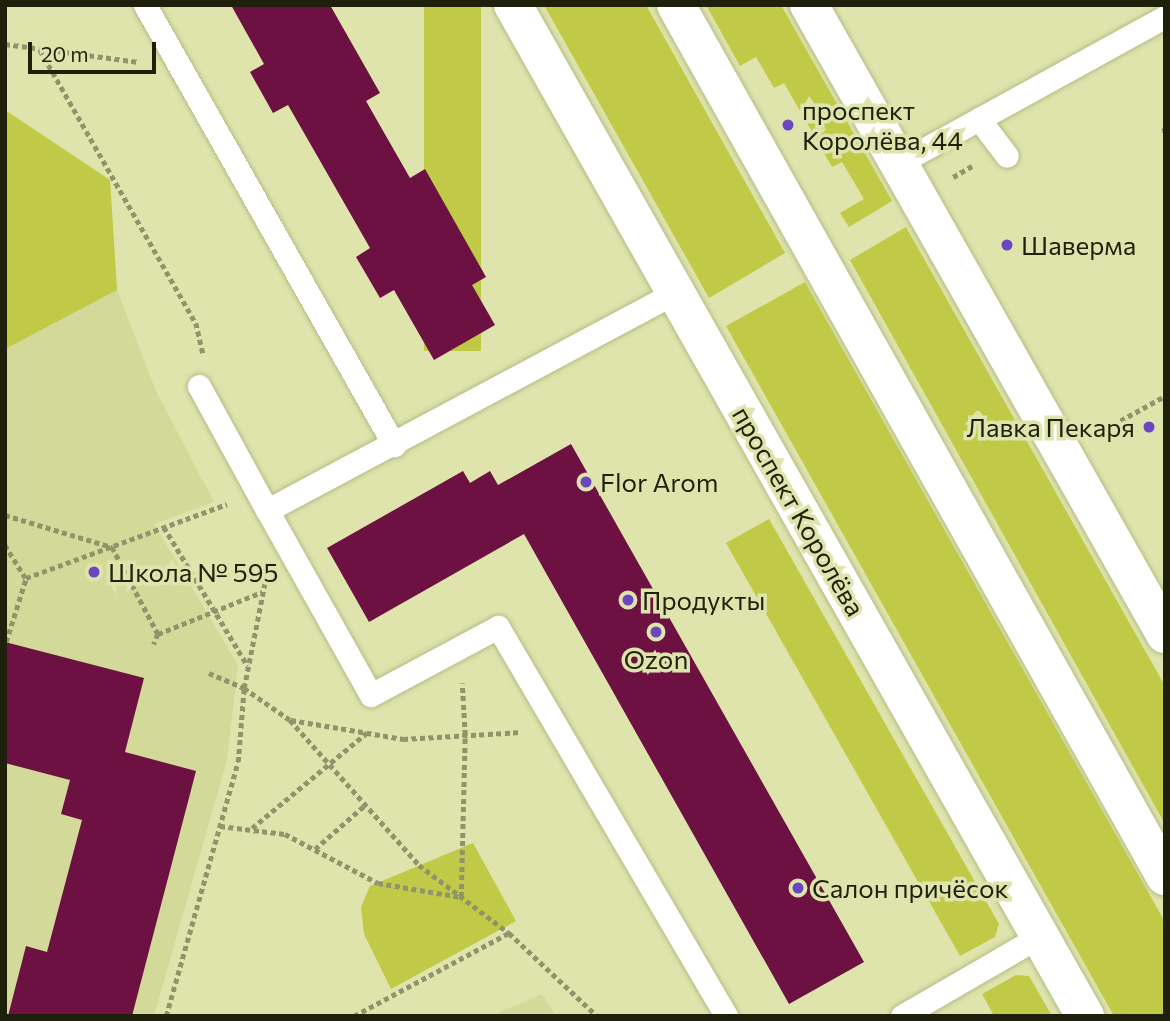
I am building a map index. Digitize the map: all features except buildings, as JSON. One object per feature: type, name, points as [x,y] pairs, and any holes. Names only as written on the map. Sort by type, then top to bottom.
[{"type":"street","name":"проспект Королёва","points":[[513,5],[1085,1016]]},
{"type":"street","points":[[676,5],[1165,876]]},
{"type":"street","points":[[809,5],[1165,634]]},
{"type":"lane","points":[[145,5],[394,445]]},
{"type":"lane","points":[[899,163],[1165,17]]},
{"type":"lane","points":[[978,119],[1007,156]]},
{"type":"lane","points":[[267,510],[394,445],[676,292]]},
{"type":"lane","points":[[199,386],[371,695],[498,627],[726,1016]]},
{"type":"lane","points":[[902,1016],[1040,936]]},
{"type":"path","points":[[5,44],[180,67]]},
{"type":"path","points":[[40,50],[196,324],[204,354],[199,386]]},
{"type":"path","points":[[1096,434],[1165,396]]},
{"type":"path","points":[[26,578],[164,527],[267,510],[263,592],[244,688],[238,762],[166,1016]]},
{"type":"path","points":[[5,515],[112,547],[158,634]]},
{"type":"path","points":[[164,527],[249,666]]},
{"type":"path","points":[[5,545],[26,578],[6,642]]},
{"type":"path","points":[[154,644],[158,634],[263,592]]},
{"type":"path","points":[[448,654],[462,682],[465,735],[461,897]]},
{"type":"path","points":[[209,673],[244,688],[290,720],[419,865],[509,933],[597,1016]]},
{"type":"path","points":[[252,828],[369,733],[371,695]]},
{"type":"path","points":[[290,720],[403,739],[558,730]]},
{"type":"path","points":[[315,849],[365,805]]},
{"type":"path","points":[[220,826],[285,834],[378,883],[461,897]]},
{"type":"path","points":[[354,1016],[509,933]]},
{"type":"shaded area","name":"Школа № 595","points":[[5,110],[110,180],[117,290],[156,391],[214,502],[154,524],[238,665],[227,760],[154,1016],[5,1016]]},
{"type":"shaded area","points":[[542,994],[556,1016],[491,1016]]},
{"type":"green space","points":[[424,5],[481,5],[481,351],[424,351]]},
{"type":"green space","points":[[544,5],[646,5],[785,253],[709,298]]},
{"type":"green space","points":[[706,5],[781,5],[892,201],[849,227],[840,213],[864,199],[842,162],[832,167],[784,83],[774,88],[756,57],[740,66]]},
{"type":"green space","points":[[5,110],[110,180],[117,290],[5,349]]},
{"type":"green space","points":[[906,227],[1165,686],[1165,824],[850,260]]},
{"type":"green space","points":[[805,282],[1165,922],[1165,1016],[1114,1016],[726,326]]},
{"type":"green space","points":[[769,519],[999,924],[995,937],[960,956],[726,543]]},
{"type":"green space","points":[[473,843],[516,921],[391,989],[364,934],[361,907],[370,886]]},
{"type":"green space","points":[[1016,975],[1029,976],[1052,1016],[994,1016],[982,994]]},
{"type":"place","name":"проспект Королёва, 44","points":[[788,125]]},
{"type":"place","name":"Шаверма","points":[[1007,245]]},
{"type":"place","name":"Лавка Пекаря","points":[[1149,427]]},
{"type":"place","name":"Flor Arom","points":[[586,482]]},
{"type":"place","name":"Школа № 595","points":[[94,572]]},
{"type":"place","name":"Продукты","points":[[628,600]]},
{"type":"place","name":"Ozon","points":[[656,632]]},
{"type":"place","name":"Салон причёсок","points":[[798,888]]}]
